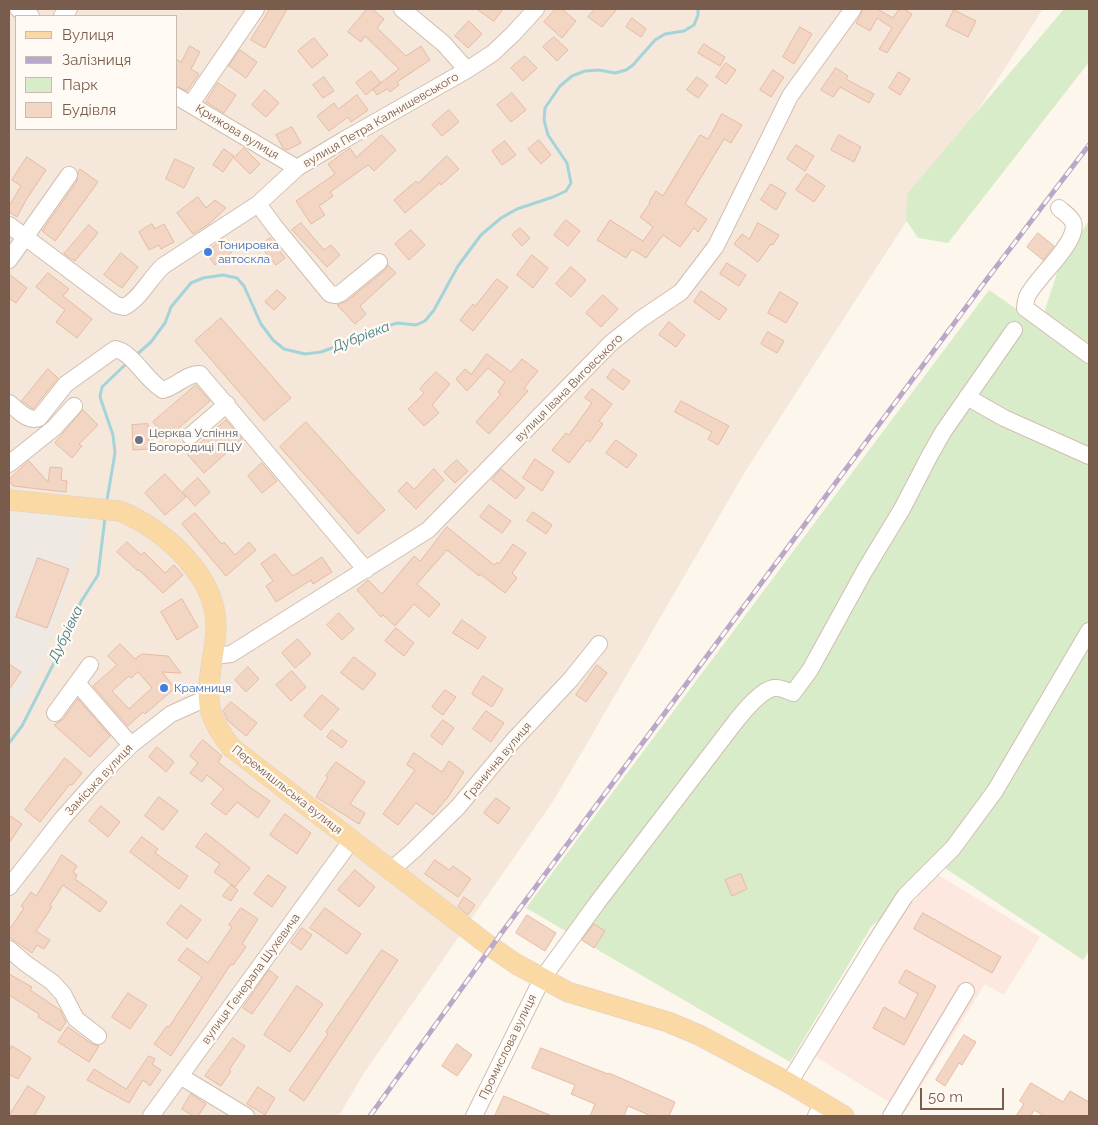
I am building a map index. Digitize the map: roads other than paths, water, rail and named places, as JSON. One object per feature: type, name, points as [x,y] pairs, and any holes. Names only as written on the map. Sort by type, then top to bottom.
[{"type":"main road","name":"Перемишльська вулиця","points":[[9,500],[120,511],[157,531],[191,564],[209,592],[217,626],[209,697],[210,710],[215,724],[232,748],[390,871],[516,964],[568,992],[642,1014],[699,1034],[789,1083],[819,1110],[844,1116]]},
{"type":"street","points":[[18,9],[29,15]]},
{"type":"street","points":[[191,104],[256,9]]},
{"type":"street","points":[[402,9],[444,44],[467,70]]},
{"type":"street","name":"вулиця Петра Калнишевського","points":[[9,225],[116,305],[124,307],[130,304],[163,266],[258,204],[297,168],[467,70],[492,53],[536,9]]},
{"type":"street","name":"вулиця Івана Виговського","points":[[214,656],[231,654],[428,530],[611,344],[641,319],[681,292],[716,246],[790,96],[853,9]]},
{"type":"street","name":"Крижова вулиця","points":[[178,97],[297,168]]},
{"type":"street","points":[[9,260],[68,175]]},
{"type":"street","points":[[258,204],[274,227],[330,294],[342,293],[378,262]]},
{"type":"street","points":[[1059,208],[1073,222],[1072,235],[1065,248],[1027,296],[1025,308],[1089,355]]},
{"type":"street","points":[[1014,330],[968,397],[1004,418],[1089,456]]},
{"type":"street","points":[[9,403],[29,418],[34,420],[38,418],[66,384],[115,349],[124,353],[155,386],[163,390],[171,388],[189,376],[200,374],[366,570]]},
{"type":"street","name":"Промислова вулиця","points":[[474,1116],[542,978],[596,903],[750,705],[772,688],[780,688],[793,693],[810,670],[865,570],[902,509],[930,455],[968,397]]},
{"type":"street","points":[[190,436],[227,404]]},
{"type":"street","points":[[9,464],[54,428],[74,406]]},
{"type":"street","points":[[789,1083],[876,941],[906,896],[953,848],[995,791],[1089,631]]},
{"type":"street","name":"Гранична вулиця","points":[[390,871],[458,807],[513,741],[571,679],[598,644]]},
{"type":"street","points":[[55,714],[90,665]]},
{"type":"street","points":[[77,683],[131,745]]},
{"type":"street","name":"Заміська вулиця","points":[[9,887],[62,820],[101,775],[131,745],[171,714],[209,697]]},
{"type":"street","name":"вулиця Генерала Шухевича","points":[[151,1116],[351,841]]},
{"type":"street","points":[[9,950],[52,982],[63,994],[76,1019],[98,1036]]},
{"type":"street","points":[[891,1116],[966,991]]},
{"type":"street","points":[[180,1076],[246,1116]]},
{"type":"waterway","name":"Дубрівка","points":[[135,356],[151,342],[165,323],[171,307],[191,283],[203,278],[223,275],[237,278],[244,286],[261,324],[273,340],[284,349],[305,354],[321,352],[365,336],[383,327],[398,323],[416,325],[425,321],[434,310],[458,266],[481,235],[501,218],[517,209],[566,191],[571,183],[567,163],[548,135],[544,120],[545,108],[560,86],[572,76],[585,71],[599,70],[615,73],[626,70],[633,65],[655,40],[665,34],[684,31],[694,25],[698,9]]},
{"type":"waterway","name":"Дубрівка","points":[[107,500],[115,453],[113,435],[100,397],[102,387],[128,362]]},
{"type":"waterway","name":"Дубрівка","points":[[9,743],[22,726],[63,645],[82,600],[98,575],[105,518]]},
{"type":"railway","points":[[370,1116],[500,935],[987,279],[1089,145]]},
{"type":"place","name":"Тонировка автоскла","points":[[208,252]]},
{"type":"place","name":"Церква Успіння Богородиці ПЦУ","points":[[139,440]]},
{"type":"place","name":"Крамниця","points":[[164,688]]}]
